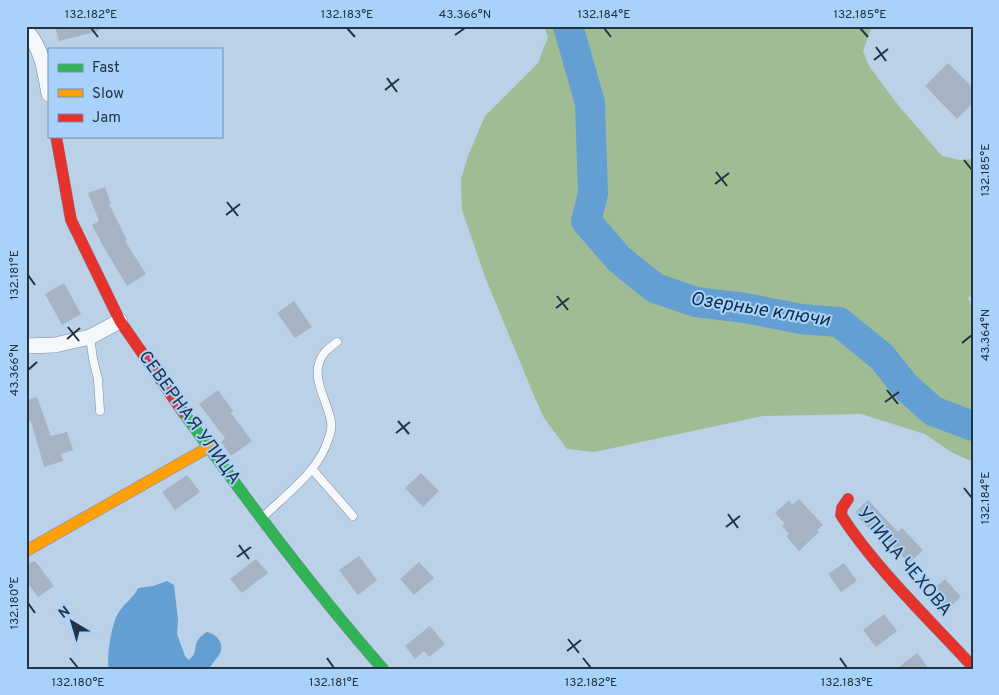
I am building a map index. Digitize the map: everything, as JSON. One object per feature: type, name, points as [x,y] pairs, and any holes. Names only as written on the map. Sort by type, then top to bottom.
[{"type":"street","points":[[26,31],[36,43],[45,70],[48,88]]},
{"type":"street","name":"СЕВЕРНАЯ УЛИЦА","points":[[56,138],[66,204],[71,220],[120,321],[261,519],[341,621],[383,669]]},
{"type":"street","points":[[26,346],[56,345],[90,337],[120,321]]},
{"type":"street","points":[[26,551],[210,447]]},
{"type":"street","name":"УЛИЦА ЧЕХОВА","points":[[848,498],[842,508],[841,515],[852,532],[882,568],[973,667]]},
{"type":"lane","points":[[90,337],[98,379],[100,411]]},
{"type":"lane","points":[[261,519],[312,468],[324,452],[329,439],[331,422],[318,381],[319,366],[325,353],[337,342]]},
{"type":"lane","points":[[312,468],[353,516]]},
{"type":"green space","points":[[544,26],[872,26],[863,51],[869,66],[898,105],[942,156],[960,160],[973,159],[973,294],[968,298],[973,308],[973,462],[951,452],[925,434],[861,414],[763,416],[594,452],[567,449],[544,418],[535,398],[485,277],[462,210],[461,179],[468,156],[485,116],[538,63],[548,37]]},
{"type":"water","points":[[167,581],[174,585],[178,620],[177,634],[185,656],[189,660],[194,653],[198,640],[207,632],[214,635],[221,644],[221,651],[218,657],[209,669],[109,669],[110,640],[119,612],[138,588],[153,586]]},
{"type":"building","points":[[55,26],[98,26],[99,31],[59,41]]},
{"type":"building","points":[[948,63],[973,88],[973,103],[957,119],[925,86]]},
{"type":"building","points":[[105,187],[111,204],[109,204],[127,240],[125,241],[146,274],[127,286],[92,225],[99,221],[88,193]]},
{"type":"building","points":[[64,283],[81,314],[62,325],[45,294]]},
{"type":"building","points":[[294,301],[312,327],[295,338],[277,313]]},
{"type":"building","points":[[218,390],[233,411],[231,413],[252,441],[231,456],[221,442],[225,438],[199,404]]},
{"type":"building","points":[[37,397],[51,436],[67,432],[73,450],[61,454],[63,461],[44,467],[31,421],[26,423],[26,400]]},
{"type":"building","points":[[421,473],[439,491],[423,507],[405,488]]},
{"type":"building","points":[[187,475],[200,492],[175,510],[162,492]]},
{"type":"building","points":[[799,499],[823,525],[817,530],[819,532],[799,551],[786,536],[789,534],[782,526],[785,524],[775,513],[789,500],[792,505]]},
{"type":"building","points":[[868,500],[898,532],[902,528],[923,550],[909,563],[877,530],[873,533],[857,516],[856,511]]},
{"type":"building","points":[[359,556],[377,580],[358,595],[339,570]]},
{"type":"building","points":[[256,559],[268,573],[242,593],[230,579]]},
{"type":"building","points":[[35,561],[54,586],[38,597],[26,581],[26,564]]},
{"type":"building","points":[[419,562],[434,578],[414,595],[400,579]]},
{"type":"building","points":[[844,563],[857,581],[841,592],[828,574]]},
{"type":"building","points":[[945,579],[961,597],[943,613],[925,596]]},
{"type":"building","points":[[884,614],[897,631],[876,647],[863,630]]},
{"type":"building","points":[[430,626],[445,644],[429,657],[424,651],[415,659],[405,646]]},
{"type":"building","points":[[917,653],[929,669],[896,669]]},
{"type":"waterway","name":"Озерные ключи","points":[[568,26],[590,103],[593,194],[586,221],[619,259],[655,288],[696,302],[745,308],[801,319],[839,322],[882,357],[905,386],[933,411],[973,426]]},
{"type":"traffic: fast","points":[[183,412],[305,575],[383,669]]},
{"type":"traffic: slow","points":[[26,551],[209,447]]},
{"type":"traffic: jam","points":[[56,138],[71,220],[120,321],[183,412]]},
{"type":"traffic: jam","points":[[848,499],[842,508],[841,515],[855,535],[870,555],[973,667]]}]
